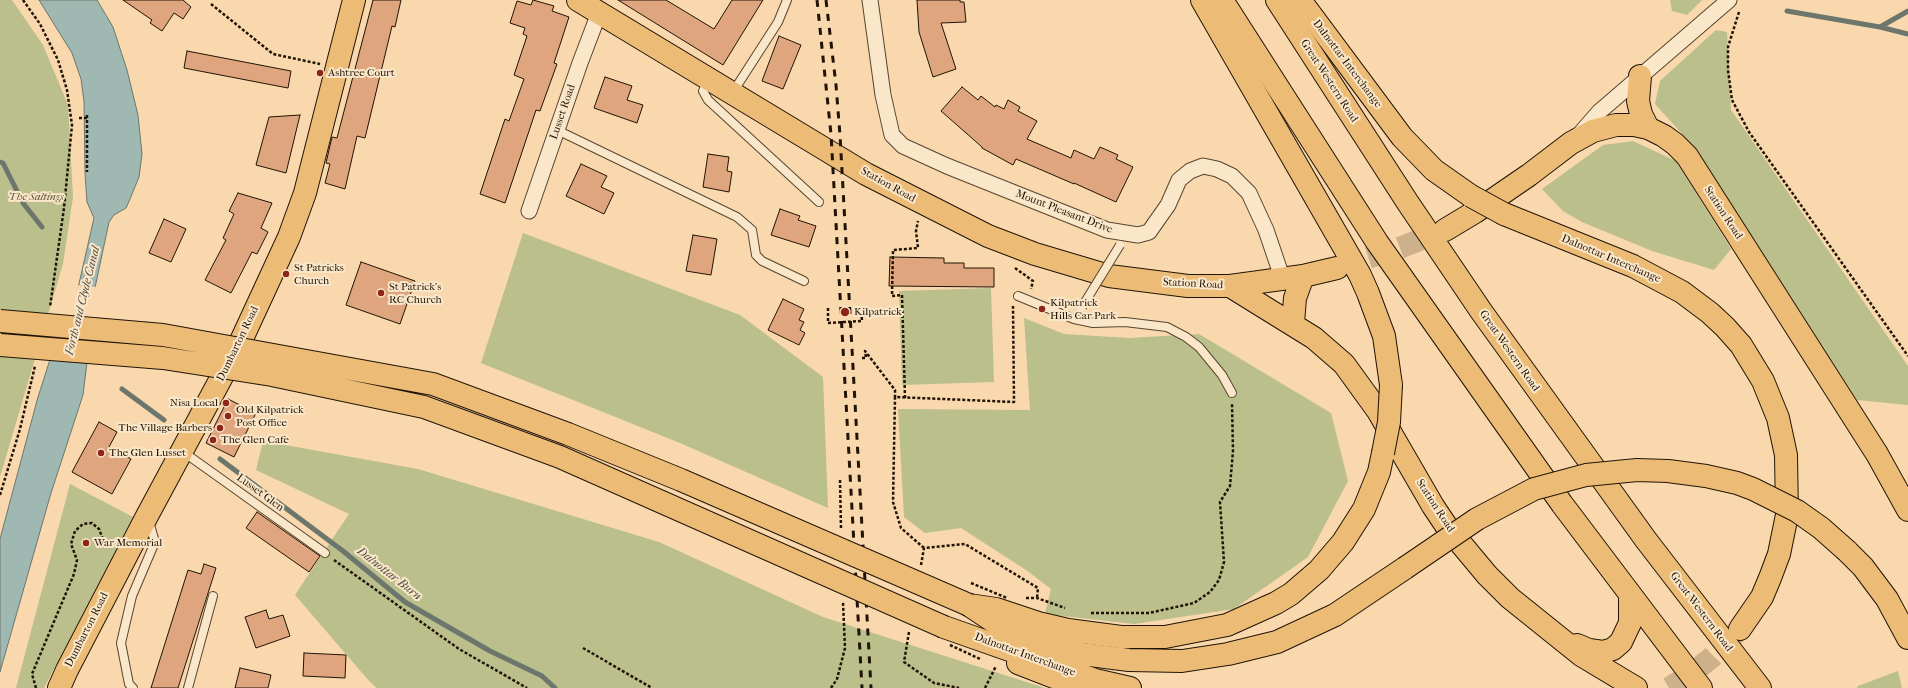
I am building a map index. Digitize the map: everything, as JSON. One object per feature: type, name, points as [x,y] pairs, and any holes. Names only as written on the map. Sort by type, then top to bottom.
[{"type":"main road","name":"Dumbarton Road","points":[[59,688],[127,554],[240,343],[289,237],[305,192],[354,0]]},
{"type":"main road","name":"Station Road","points":[[578,0],[708,80],[866,174],[952,219],[1008,245],[1064,264],[1110,276],[1188,286],[1230,286],[1293,278],[1337,268]]},
{"type":"main road","points":[[969,605],[996,609],[1068,630],[1121,637],[1165,637],[1189,634],[1227,626],[1243,620],[1291,594],[1319,570],[1343,542],[1364,509],[1379,472],[1389,422],[1391,385],[1384,336],[1368,293],[1360,275],[1202,0]]},
{"type":"main road","points":[[1222,0],[1377,242],[1562,504],[1701,688]]},
{"type":"main road","name":"Great Western Road","points":[[1277,0],[1404,196],[1481,311],[1642,534],[1760,688]]},
{"type":"main road","name":"Dalnottar Interchange","points":[[1300,0],[1402,137],[1434,170],[1471,196],[1504,214],[1633,266],[1682,292],[1710,313],[1725,327],[1740,345],[1763,381],[1778,418],[1786,455],[1787,515],[1779,554],[1770,578],[1759,602],[1740,629]]},
{"type":"main road","points":[[1640,76],[1638,101],[1641,114],[1648,128]]},
{"type":"main road","name":"Station Road","points":[[1444,230],[1476,212],[1529,175],[1571,143],[1593,131],[1616,125],[1634,125],[1648,128],[1675,144],[1687,156],[1877,454],[1908,510]]},
{"type":"main road","points":[[1293,278],[1295,298],[1293,323]]},
{"type":"main road","name":"Station Road","points":[[1230,286],[1293,323],[1314,338],[1344,364],[1359,383],[1433,506],[1472,558],[1510,598],[1563,639]]},
{"type":"main road","points":[[0,321],[163,335],[433,384],[568,434],[660,472],[969,605],[999,625],[1082,654],[1129,660],[1182,661],[1228,654],[1277,642],[1335,615],[1477,519],[1534,489],[1580,476],[1636,470],[1668,471],[1700,475],[1738,483],[1797,510],[1821,528],[1863,567],[1887,599],[1908,638]]},
{"type":"main road","points":[[0,345],[163,358],[272,375],[424,407],[560,457],[945,635],[1082,688]]},
{"type":"main road","points":[[1563,639],[1589,650],[1603,652],[1613,649],[1621,642],[1630,623],[1630,595]]},
{"type":"main road","name":"Dalnottar Interchange","points":[[945,635],[1130,688]]},
{"type":"main road","points":[[1563,639],[1581,655],[1636,688]]},
{"type":"street","name":"Mount Pleasant Drive","points":[[870,0],[883,95],[892,135],[903,146],[947,166],[1107,230],[1123,239],[1149,232],[1168,205],[1179,180],[1190,170],[1203,166],[1217,169],[1232,176],[1248,193],[1268,236],[1293,278]]},
{"type":"street","points":[[1571,143],[1599,112],[1640,76],[1734,4]]},
{"type":"street","name":"Lusset Road","points":[[529,211],[599,13]]},
{"type":"lane","points":[[732,94],[775,27],[787,0]]},
{"type":"lane","points":[[708,80],[703,91],[708,100],[819,202]]},
{"type":"lane","points":[[557,130],[737,217],[752,230],[756,254],[762,261],[804,281]]},
{"type":"lane","points":[[1074,319],[1123,239]]},
{"type":"lane","points":[[1018,296],[1074,319],[1093,323],[1125,322],[1167,327],[1186,337],[1199,347],[1222,375],[1232,393]]},
{"type":"lane","name":"Lusset Glen","points":[[182,451],[324,553]]},
{"type":"lane","points":[[133,688],[129,684],[121,643],[132,596],[155,542],[147,516]]},
{"type":"lane","points":[[188,688],[212,596]]},
{"type":"path","points":[[23,0],[40,24],[58,60],[67,90],[72,125],[64,208],[49,311]]},
{"type":"path","points":[[211,4],[273,54],[337,67]]},
{"type":"path","points":[[1734,4],[1738,15],[1728,47],[1728,70],[1732,100],[1749,132],[1908,356]]},
{"type":"path","points":[[79,118],[87,116],[87,172]]},
{"type":"path","points":[[905,398],[902,295],[892,296],[893,250],[918,248],[916,231],[919,218]]},
{"type":"path","points":[[1010,264],[1033,281],[1028,301]]},
{"type":"path","points":[[895,397],[1014,402],[1012,308],[1018,296]]},
{"type":"path","points":[[828,308],[828,323],[862,321],[861,307]]},
{"type":"path","points":[[862,358],[866,358],[866,351],[895,390],[893,502],[902,528],[924,548]]},
{"type":"path","points":[[0,495],[20,429],[37,362],[31,362]]},
{"type":"path","points":[[1083,612],[1149,613],[1194,603],[1210,592],[1220,580],[1224,562],[1220,502],[1230,486],[1234,451],[1232,393]]},
{"type":"path","points":[[36,688],[32,674],[74,574],[77,560],[71,544],[75,531],[84,524],[92,523],[99,529],[104,542],[127,554]]},
{"type":"path","points":[[324,553],[459,649],[527,688]]},
{"type":"path","points":[[838,597],[846,600]]},
{"type":"path","points":[[1037,598],[1069,610]]},
{"type":"path","points":[[945,635],[980,659]]},
{"type":"path","points":[[583,648],[652,688]]},
{"type":"path","points":[[831,688],[837,679],[845,648]]},
{"type":"path","points":[[985,688],[996,666]]},
{"type":"green space","name":"The Saltings","points":[[0,0],[12,0],[43,45],[68,105],[73,197],[63,264],[0,477]]},
{"type":"green space","points":[[1670,0],[1702,0],[1687,15],[1672,11]]},
{"type":"green space","points":[[1716,30],[1727,32],[1731,110],[1908,366],[1908,405],[1857,400],[1695,148],[1655,104],[1660,81]]},
{"type":"green space","points":[[1633,141],[1676,161],[1731,249],[1714,270],[1652,251],[1582,222],[1563,211],[1542,189],[1603,145]]},
{"type":"green space","points":[[523,233],[740,315],[823,377],[828,508],[680,443],[481,363]]},
{"type":"green space","points":[[991,288],[994,382],[902,385],[899,291]]},
{"type":"green space","points":[[1024,318],[1064,334],[1129,338],[1199,334],[1331,413],[1348,481],[1308,557],[1234,609],[1134,624],[1045,614],[1051,589],[1026,570],[961,528],[925,533],[904,517],[898,409],[1030,410]]},
{"type":"green space","points":[[263,441],[418,469],[659,542],[823,617],[1045,688],[377,688],[370,682],[295,595],[349,514],[256,470]]},
{"type":"green space","points":[[70,484],[133,517],[44,688],[16,688]]},
{"type":"green space","points":[[1898,671],[1902,688],[1857,688],[1858,686]]},
{"type":"water","name":"Forth and Clyde Canal","points":[[39,0],[97,0],[113,27],[127,70],[138,115],[142,154],[139,177],[126,208],[114,215],[109,222],[90,311],[92,321],[83,395],[51,493],[0,672],[0,539],[38,397],[62,322],[73,310],[94,218],[87,202],[84,101],[81,79],[72,53]]},
{"type":"pier","points":[[77,285],[97,287],[92,311],[94,321],[89,360],[50,355],[61,321],[72,309]]},
{"type":"building","points":[[123,0],[183,0],[191,7],[183,19],[174,13],[162,31],[150,23],[152,20]]},
{"type":"building","points":[[373,0],[401,0],[395,27],[392,26],[365,138],[357,136],[345,189],[325,183],[330,164],[326,163],[332,137],[337,138]]},
{"type":"building","points":[[533,0],[554,6],[552,11],[569,17],[554,63],[557,64],[540,111],[536,110],[505,203],[480,194],[505,119],[509,121],[524,79],[514,75],[527,36],[523,34],[525,28],[510,23],[517,1],[531,5]]},
{"type":"building","points":[[618,0],[666,0],[714,29],[732,0],[763,0],[723,65]]},
{"type":"building","points":[[917,0],[960,0],[960,2],[964,2],[966,22],[941,23],[956,69],[933,77],[919,32]]},
{"type":"building","points":[[779,36],[801,45],[783,89],[762,81]]},
{"type":"building","points":[[187,51],[291,71],[288,88],[184,68]]},
{"type":"building","points":[[605,77],[632,86],[627,100],[643,105],[637,123],[594,108]]},
{"type":"building","points":[[962,87],[978,100],[981,96],[995,107],[996,105],[1004,109],[1008,100],[1020,107],[1018,111],[1037,121],[1027,139],[1071,158],[1074,150],[1094,159],[1100,147],[1118,155],[1116,159],[1133,167],[1116,202],[1016,159],[1013,165],[982,148],[941,111]]},
{"type":"building","points":[[300,115],[286,173],[256,165],[269,117]]},
{"type":"building","points":[[708,154],[729,157],[727,171],[732,172],[729,192],[703,187]]},
{"type":"building","points":[[581,164],[607,176],[601,187],[614,193],[604,214],[566,196]]},
{"type":"building","points":[[238,193],[272,203],[261,228],[268,232],[257,254],[252,252],[231,293],[205,280],[226,240],[223,238],[234,214],[229,211]]},
{"type":"building","points":[[780,209],[800,216],[798,220],[816,226],[809,247],[771,235]]},
{"type":"building","points":[[164,219],[186,229],[171,262],[149,253]]},
{"type":"building","points":[[693,235],[717,239],[711,275],[686,271]]},
{"type":"building","points":[[890,257],[944,258],[944,263],[964,263],[964,268],[994,268],[994,287],[889,286]]},
{"type":"building","name":"St Patrick's RC Church","points":[[361,262],[415,281],[400,324],[346,305]]},
{"type":"building","points":[[783,299],[804,309],[799,320],[804,322],[800,330],[805,333],[799,345],[768,330]]},
{"type":"building","points":[[228,399],[256,413],[234,457],[206,443]]},
{"type":"building","name":"The Glen Lusset","points":[[99,422],[117,432],[109,447],[131,459],[112,494],[72,472]]},
{"type":"building","points":[[257,512],[320,556],[309,572],[246,528]]},
{"type":"building","points":[[204,564],[216,568],[178,688],[151,688],[188,570],[201,574]]},
{"type":"building","points":[[266,610],[269,619],[283,615],[290,636],[256,648],[245,617]]},
{"type":"building","points":[[304,653],[346,655],[345,678],[303,676]]},
{"type":"building","points":[[240,668],[271,675],[268,688],[235,688]]},
{"type":"waterway","points":[[1787,11],[1880,27],[1908,34]]},
{"type":"waterway","points":[[1880,27],[1908,11]]},
{"type":"waterway","name":"Dalnottar Burn","points":[[0,162],[3,163],[23,203],[42,227]]},
{"type":"waterway","name":"Dalnottar Burn","points":[[122,389],[164,420]]},
{"type":"waterway","name":"Dalnottar Burn","points":[[220,459],[343,551],[405,602],[490,651],[542,676],[555,688]]},
{"type":"tunnel","points":[[1337,268],[1399,248],[1445,230]]},
{"type":"tunnel","points":[[1669,688],[1687,677],[1711,658],[1739,630]]},
{"type":"railway","points":[[817,0],[831,134],[862,688]]},
{"type":"railway","points":[[826,0],[840,135],[871,688]]},
{"type":"place","name":"Ashtree Court","points":[[320,73]]},
{"type":"place","name":"St Patricks Church","points":[[286,274]]},
{"type":"place","name":"St Patrick's RC Church","points":[[381,293]]},
{"type":"place","name":"Kilpatrick Hills Car Park","points":[[1042,309]]},
{"type":"place","name":"Kilpatrick","points":[[845,312]]},
{"type":"place","name":"Nisa Local","points":[[226,403]]},
{"type":"place","name":"Old Kilpatrick Post Office","points":[[228,416]]},
{"type":"place","name":"The Village Barbers","points":[[220,428]]},
{"type":"place","name":"The Glen Cafe","points":[[213,440]]},
{"type":"place","name":"The Glen Lusset","points":[[101,453]]},
{"type":"place","name":"War Memorial","points":[[86,543]]}]
